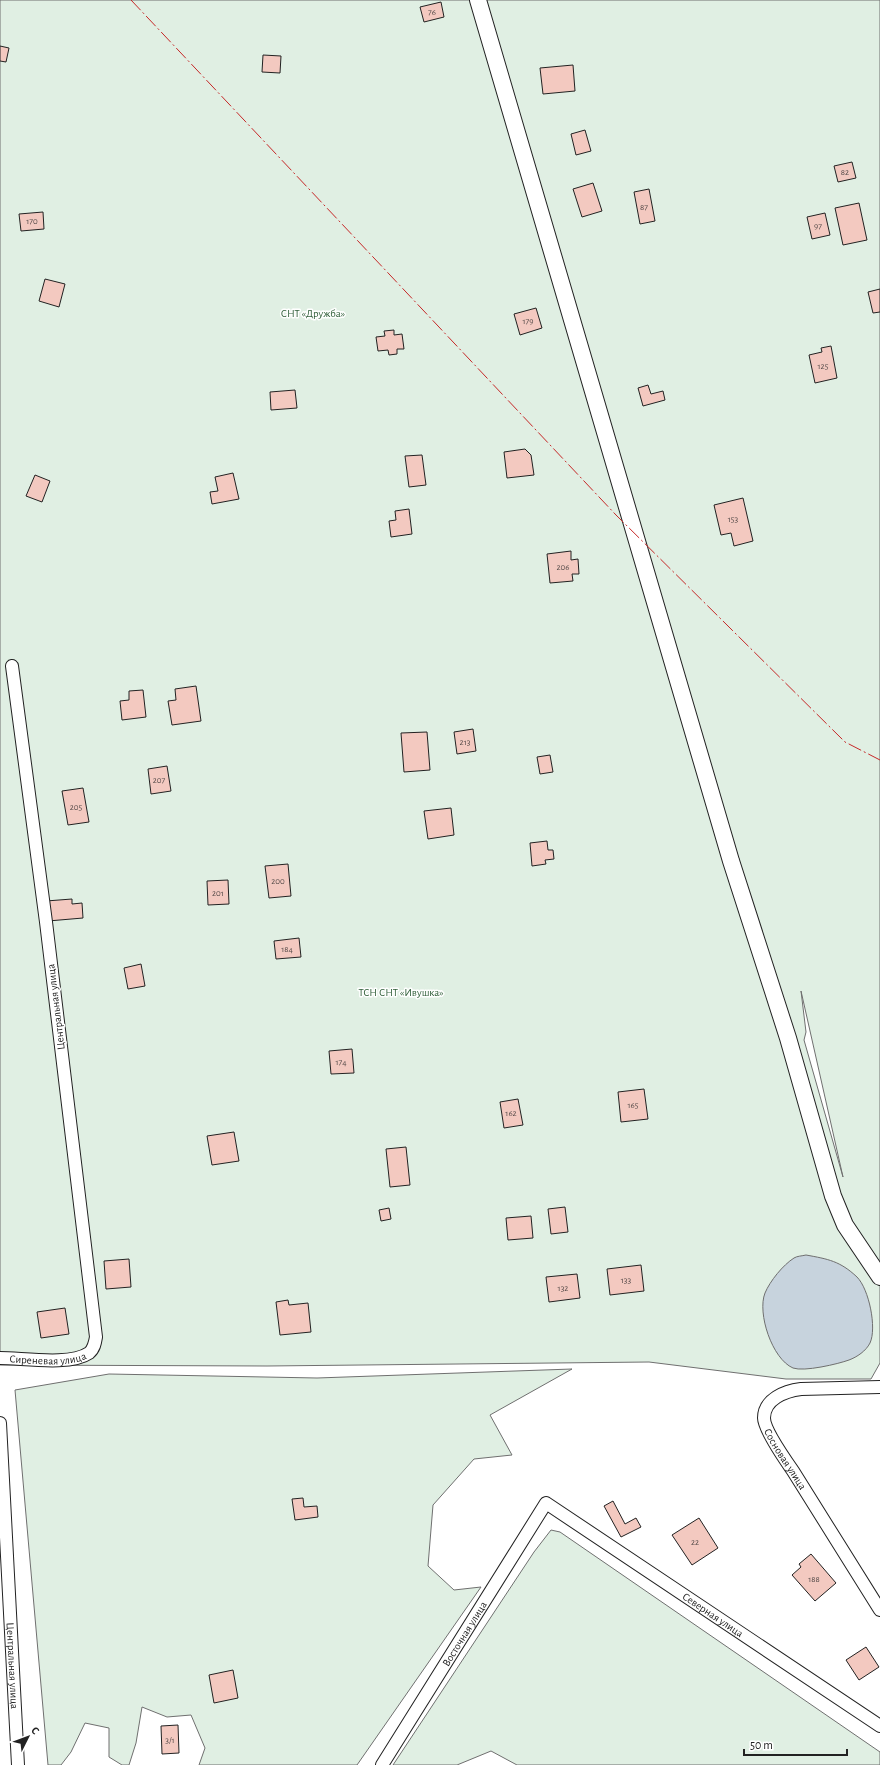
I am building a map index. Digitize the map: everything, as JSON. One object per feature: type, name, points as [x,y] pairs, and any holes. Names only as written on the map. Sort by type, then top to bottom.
[{"type":"street","points":[[478,0],[731,861],[788,1038],[831,1189],[845,1225],[880,1277]]},
{"type":"street","name":"Центральная улица","points":[[12,666],[47,930],[96,1337],[92,1349]]},
{"type":"street","name":"Сиреневая улица","points":[[0,1358],[74,1359],[89,1353],[92,1349]]},
{"type":"street","name":"Сосновая улица","points":[[880,1387],[801,1389],[788,1391],[777,1396],[768,1406],[764,1418],[766,1428],[784,1458],[880,1610]]},
{"type":"street","name":"Центральная улица","points":[[0,1423],[18,1765]]},
{"type":"street","name":"Северная улица","points":[[546,1503],[880,1726]]},
{"type":"street","name":"Восточная улица","points":[[382,1765],[546,1503]]},
{"type":"green space","points":[[0,0],[880,0],[880,1363],[871,1379],[786,1379],[649,1362],[267,1366],[0,1365]],"holes":[[[801,991],[843,1177],[804,1040],[806,1032]]]},
{"type":"green space","points":[[572,1369],[490,1415],[512,1455],[474,1459],[433,1505],[428,1566],[454,1590],[481,1587],[357,1765],[199,1765],[205,1748],[191,1715],[167,1717],[142,1707],[136,1743],[129,1765],[122,1765],[109,1757],[109,1728],[85,1723],[71,1752],[61,1765],[48,1765],[15,1390],[109,1374],[317,1378]]},
{"type":"green space","points":[[551,1530],[560,1532],[880,1752],[880,1765],[517,1765],[491,1751],[457,1765],[393,1765],[534,1552]]},
{"type":"shaded area","points":[[806,1255],[839,1264],[857,1277],[865,1290],[868,1299],[871,1309],[873,1328],[870,1343],[864,1351],[855,1357],[844,1362],[813,1368],[798,1369],[785,1363],[773,1346],[765,1323],[763,1302],[767,1288],[781,1269],[794,1258]]},
{"type":"building","points":[[441,2],[444,17],[424,22],[420,7]]},
{"type":"building","points":[[0,46],[9,48],[6,62],[0,61]]},
{"type":"building","points":[[263,55],[281,56],[280,73],[262,72]]},
{"type":"building","points":[[573,65],[575,91],[543,94],[540,68]]},
{"type":"building","points":[[585,130],[591,151],[576,155],[571,134]]},
{"type":"building","points":[[852,162],[856,178],[838,182],[834,166]]},
{"type":"building","points":[[593,183],[602,211],[582,217],[573,189]]},
{"type":"building","points":[[649,189],[655,221],[640,224],[634,192]]},
{"type":"building","points":[[859,203],[867,240],[843,245],[835,208]]},
{"type":"building","points":[[43,212],[44,229],[21,231],[19,214]]},
{"type":"building","points":[[825,213],[830,235],[812,239],[807,217]]},
{"type":"building","points":[[45,279],[65,284],[59,307],[39,301]]},
{"type":"building","points":[[880,289],[880,312],[873,313],[868,292]]},
{"type":"building","points":[[536,308],[542,328],[520,335],[514,314]]},
{"type":"building","points":[[394,330],[394,335],[402,334],[404,349],[397,349],[397,354],[389,355],[388,350],[378,351],[376,337],[385,336],[384,331]]},
{"type":"building","points":[[831,346],[837,378],[815,383],[809,355],[822,352],[821,348]]},
{"type":"building","points":[[648,385],[651,394],[663,391],[665,400],[643,406],[638,388]]},
{"type":"building","points":[[295,390],[297,408],[271,410],[270,392]]},
{"type":"building","points":[[525,449],[531,455],[534,475],[507,478],[504,452]]},
{"type":"building","points":[[422,455],[426,485],[409,487],[405,456]]},
{"type":"building","points":[[233,473],[239,499],[212,504],[210,492],[218,491],[215,477]]},
{"type":"building","points":[[35,475],[50,481],[42,502],[26,496]]},
{"type":"building","points":[[743,498],[753,541],[734,546],[731,533],[721,535],[714,505]]},
{"type":"building","points":[[409,509],[412,534],[391,537],[389,521],[396,520],[395,511]]},
{"type":"building","points":[[571,551],[571,560],[578,559],[579,574],[572,574],[573,581],[550,583],[547,554]]},
{"type":"building","points":[[196,686],[201,721],[172,725],[168,701],[176,700],[175,689]]},
{"type":"building","points":[[143,690],[146,717],[122,720],[120,701],[129,700],[129,691]]},
{"type":"building","points":[[473,729],[476,751],[457,754],[454,732]]},
{"type":"building","points":[[427,732],[430,770],[404,772],[401,733]]},
{"type":"building","points":[[550,755],[553,772],[540,774],[537,757]]},
{"type":"building","points":[[167,766],[171,791],[151,794],[148,769]]},
{"type":"building","points":[[83,788],[89,822],[68,825],[62,791]]},
{"type":"building","points":[[451,808],[454,835],[428,839],[424,811]]},
{"type":"building","points":[[547,841],[548,850],[553,850],[554,859],[545,860],[546,864],[532,866],[530,843]]},
{"type":"building","points":[[288,864],[291,896],[269,898],[265,866]]},
{"type":"building","points":[[228,880],[229,904],[208,905],[207,881]]},
{"type":"building","points":[[72,899],[72,904],[82,903],[83,918],[48,921],[46,901]]},
{"type":"building","points":[[299,938],[301,957],[276,959],[274,941]]},
{"type":"building","points":[[141,964],[145,986],[128,989],[124,968]]},
{"type":"building","points":[[352,1049],[354,1073],[331,1074],[329,1051]]},
{"type":"building","points":[[644,1089],[648,1119],[621,1122],[618,1092]]},
{"type":"building","points":[[518,1099],[523,1125],[504,1128],[500,1102]]},
{"type":"building","points":[[234,1132],[239,1161],[212,1165],[207,1136]]},
{"type":"building","points":[[406,1147],[410,1185],[390,1187],[386,1149]]},
{"type":"building","points":[[565,1207],[568,1232],[551,1234],[548,1209]]},
{"type":"building","points":[[389,1208],[391,1219],[381,1221],[379,1210]]},
{"type":"building","points":[[531,1216],[533,1238],[508,1240],[506,1218]]},
{"type":"building","points":[[129,1259],[131,1287],[106,1289],[104,1261]]},
{"type":"building","points":[[641,1265],[644,1291],[610,1295],[607,1269]]},
{"type":"building","points":[[577,1274],[580,1298],[549,1302],[546,1277]]},
{"type":"building","points":[[288,1300],[289,1305],[308,1303],[311,1332],[280,1335],[276,1302]]},
{"type":"building","points":[[65,1308],[69,1334],[41,1338],[37,1312]]},
{"type":"building","points":[[303,1498],[304,1507],[317,1506],[318,1517],[295,1520],[292,1499]]},
{"type":"building","points":[[613,1501],[625,1524],[636,1518],[641,1527],[621,1537],[604,1506]]},
{"type":"building","points":[[699,1518],[718,1548],[692,1565],[672,1535]]},
{"type":"building","points":[[811,1554],[836,1583],[815,1601],[792,1575],[801,1567],[799,1564]]},
{"type":"building","points":[[866,1647],[879,1667],[859,1680],[846,1660]]},
{"type":"building","points":[[233,1670],[238,1698],[214,1703],[209,1675]]},
{"type":"building","points":[[178,1725],[179,1753],[162,1754],[161,1726]]},
{"type":"power","points":[[131,0],[616,515],[845,742],[880,760]]},
{"type":"park label","name":"СНТ «Дружба»","points":[[313,313]]},
{"type":"park label","name":"ТСН СНТ «Ивушка»","points":[[401,992]]}]
